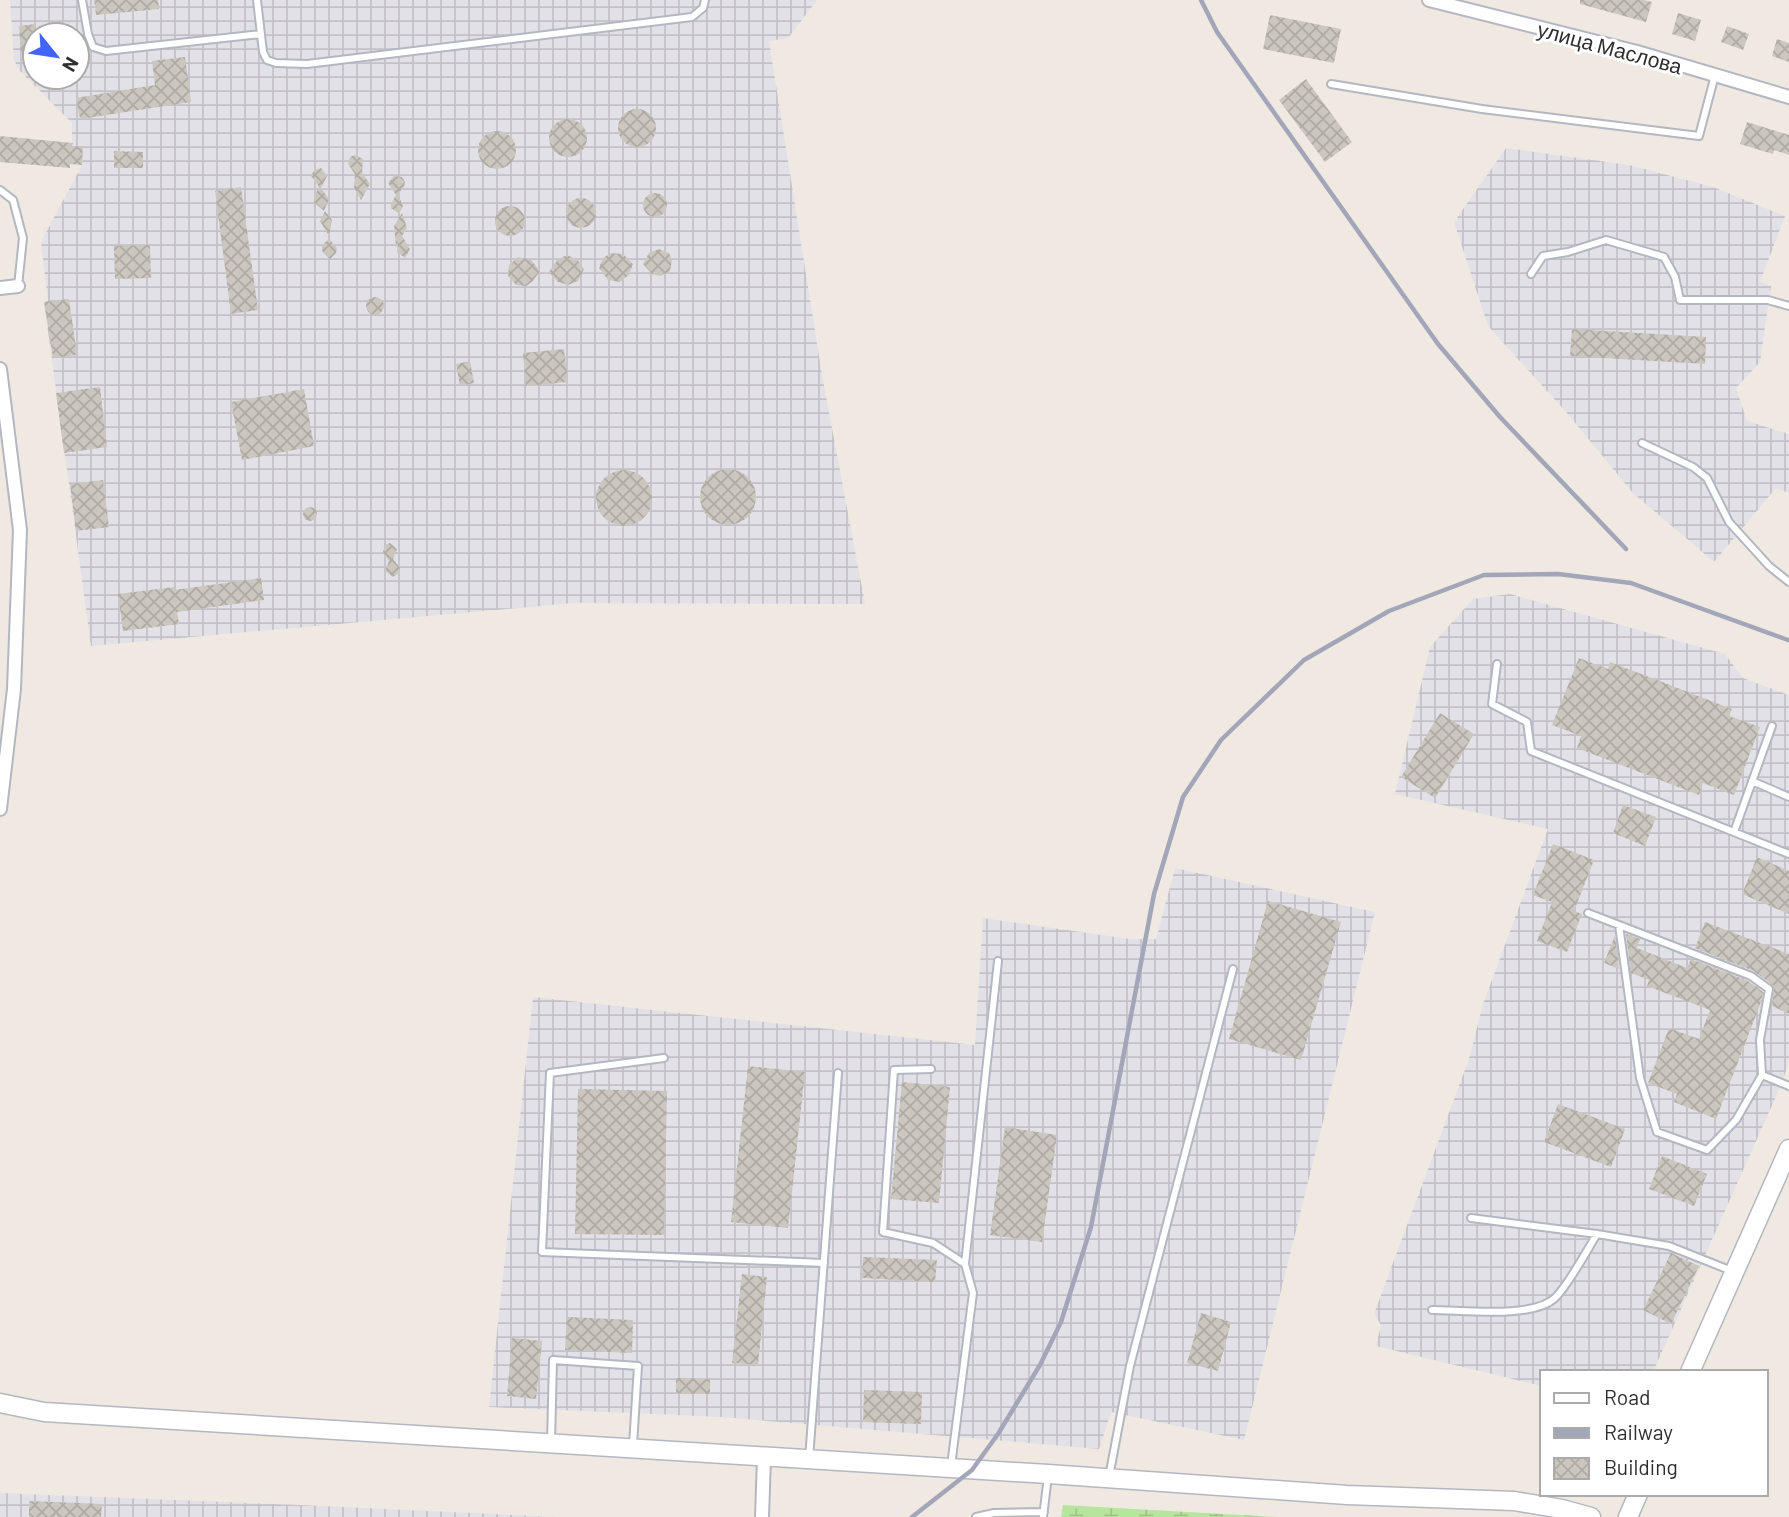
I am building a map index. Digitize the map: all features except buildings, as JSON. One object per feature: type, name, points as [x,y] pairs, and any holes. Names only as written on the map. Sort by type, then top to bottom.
[{"type":"main road","points":[[1691,1370],[1789,1149]]},
{"type":"main road","points":[[0,1403],[44,1412],[1347,1495],[1514,1501],[1591,1517]]},
{"type":"main road","points":[[1628,1517],[1637,1496]]},
{"type":"street","name":"улица Маслова","points":[[1429,0],[1637,52],[1789,97]]},
{"type":"street","points":[[0,288],[18,286]]},
{"type":"street","points":[[0,369],[20,530],[14,689],[0,809]]},
{"type":"street","points":[[762,1517],[764,1457]]},
{"type":"lane","points":[[82,0],[93,47],[106,51],[261,34]]},
{"type":"lane","points":[[257,0],[263,52],[267,60],[307,64],[692,17],[703,8],[705,0]]},
{"type":"lane","points":[[1331,84],[1482,109],[1699,136],[1715,75]]},
{"type":"lane","points":[[0,190],[13,200],[23,238],[18,286]]},
{"type":"lane","points":[[1531,274],[1543,256],[1568,252],[1606,240],[1664,257],[1675,277],[1680,300],[1768,300],[1789,306]]},
{"type":"lane","points":[[1642,443],[1693,467],[1707,478],[1729,522],[1769,566],[1789,582]]},
{"type":"lane","points":[[1497,664],[1492,704],[1527,722],[1531,751],[1789,854]]},
{"type":"lane","points":[[1734,832],[1772,726]]},
{"type":"lane","points":[[1752,781],[1789,797]]},
{"type":"lane","points":[[1588,913],[1751,976],[1769,989],[1760,1040],[1762,1075],[1736,1120],[1707,1150],[1657,1132],[1640,1078],[1619,925]]},
{"type":"lane","points":[[951,1469],[973,1293],[965,1264],[999,961]]},
{"type":"lane","points":[[1109,1479],[1130,1366],[1233,969]]},
{"type":"lane","points":[[664,1058],[550,1073],[541,1252],[824,1264]]},
{"type":"lane","points":[[932,1069],[894,1070],[883,1232],[933,1243],[965,1264]]},
{"type":"lane","points":[[809,1460],[838,1073]]},
{"type":"lane","points":[[1762,1075],[1789,1086]]},
{"type":"lane","points":[[1471,1218],[1669,1246],[1735,1272]]},
{"type":"lane","points":[[1432,1310],[1525,1311],[1546,1305],[1557,1296],[1597,1234]]},
{"type":"lane","points":[[551,1444],[553,1360],[638,1366],[633,1449]]},
{"type":"lane","points":[[976,1517],[993,1513],[1044,1514],[1048,1474]]},
{"type":"shaded area","points":[[10,0],[817,0],[788,38],[769,41],[822,375],[865,604],[574,603],[91,646],[44,302],[48,301],[41,242],[82,165],[83,148],[72,146],[72,123],[40,91],[91,91],[91,21],[21,21],[20,71],[14,60]]},
{"type":"shaded area","points":[[1506,148],[1629,165],[1713,187],[1785,216],[1760,282],[1771,286],[1760,362],[1736,388],[1747,421],[1789,434],[1789,493],[1776,488],[1714,562],[1633,493],[1567,413],[1488,326],[1454,222]]},
{"type":"shaded area","points":[[1510,594],[1725,654],[1743,678],[1789,695],[1789,1060],[1782,1083],[1654,1370],[1540,1370],[1540,1386],[1376,1346],[1381,1325],[1374,1314],[1469,1059],[1483,1004],[1548,829],[1395,794],[1430,647],[1473,599]]},
{"type":"shaded area","points":[[1175,868],[1375,912],[1244,1440],[1111,1412],[1099,1449],[722,1417],[489,1407],[533,997],[975,1045],[983,918],[1130,939],[1156,939]]},
{"type":"shaded area","points":[[0,1493],[299,1505],[557,1517],[0,1517]]},
{"type":"green space","points":[[1063,1505],[1277,1517],[1061,1517]]},
{"type":"railway","points":[[1201,0],[1217,32],[1438,344],[1500,417],[1626,549]]},
{"type":"railway","points":[[912,1517],[972,1470],[998,1434],[1040,1365],[1061,1322],[1091,1227],[1154,894],[1183,797],[1221,740],[1304,660],[1389,611],[1484,575],[1558,574],[1631,583],[1788,640]]}]
